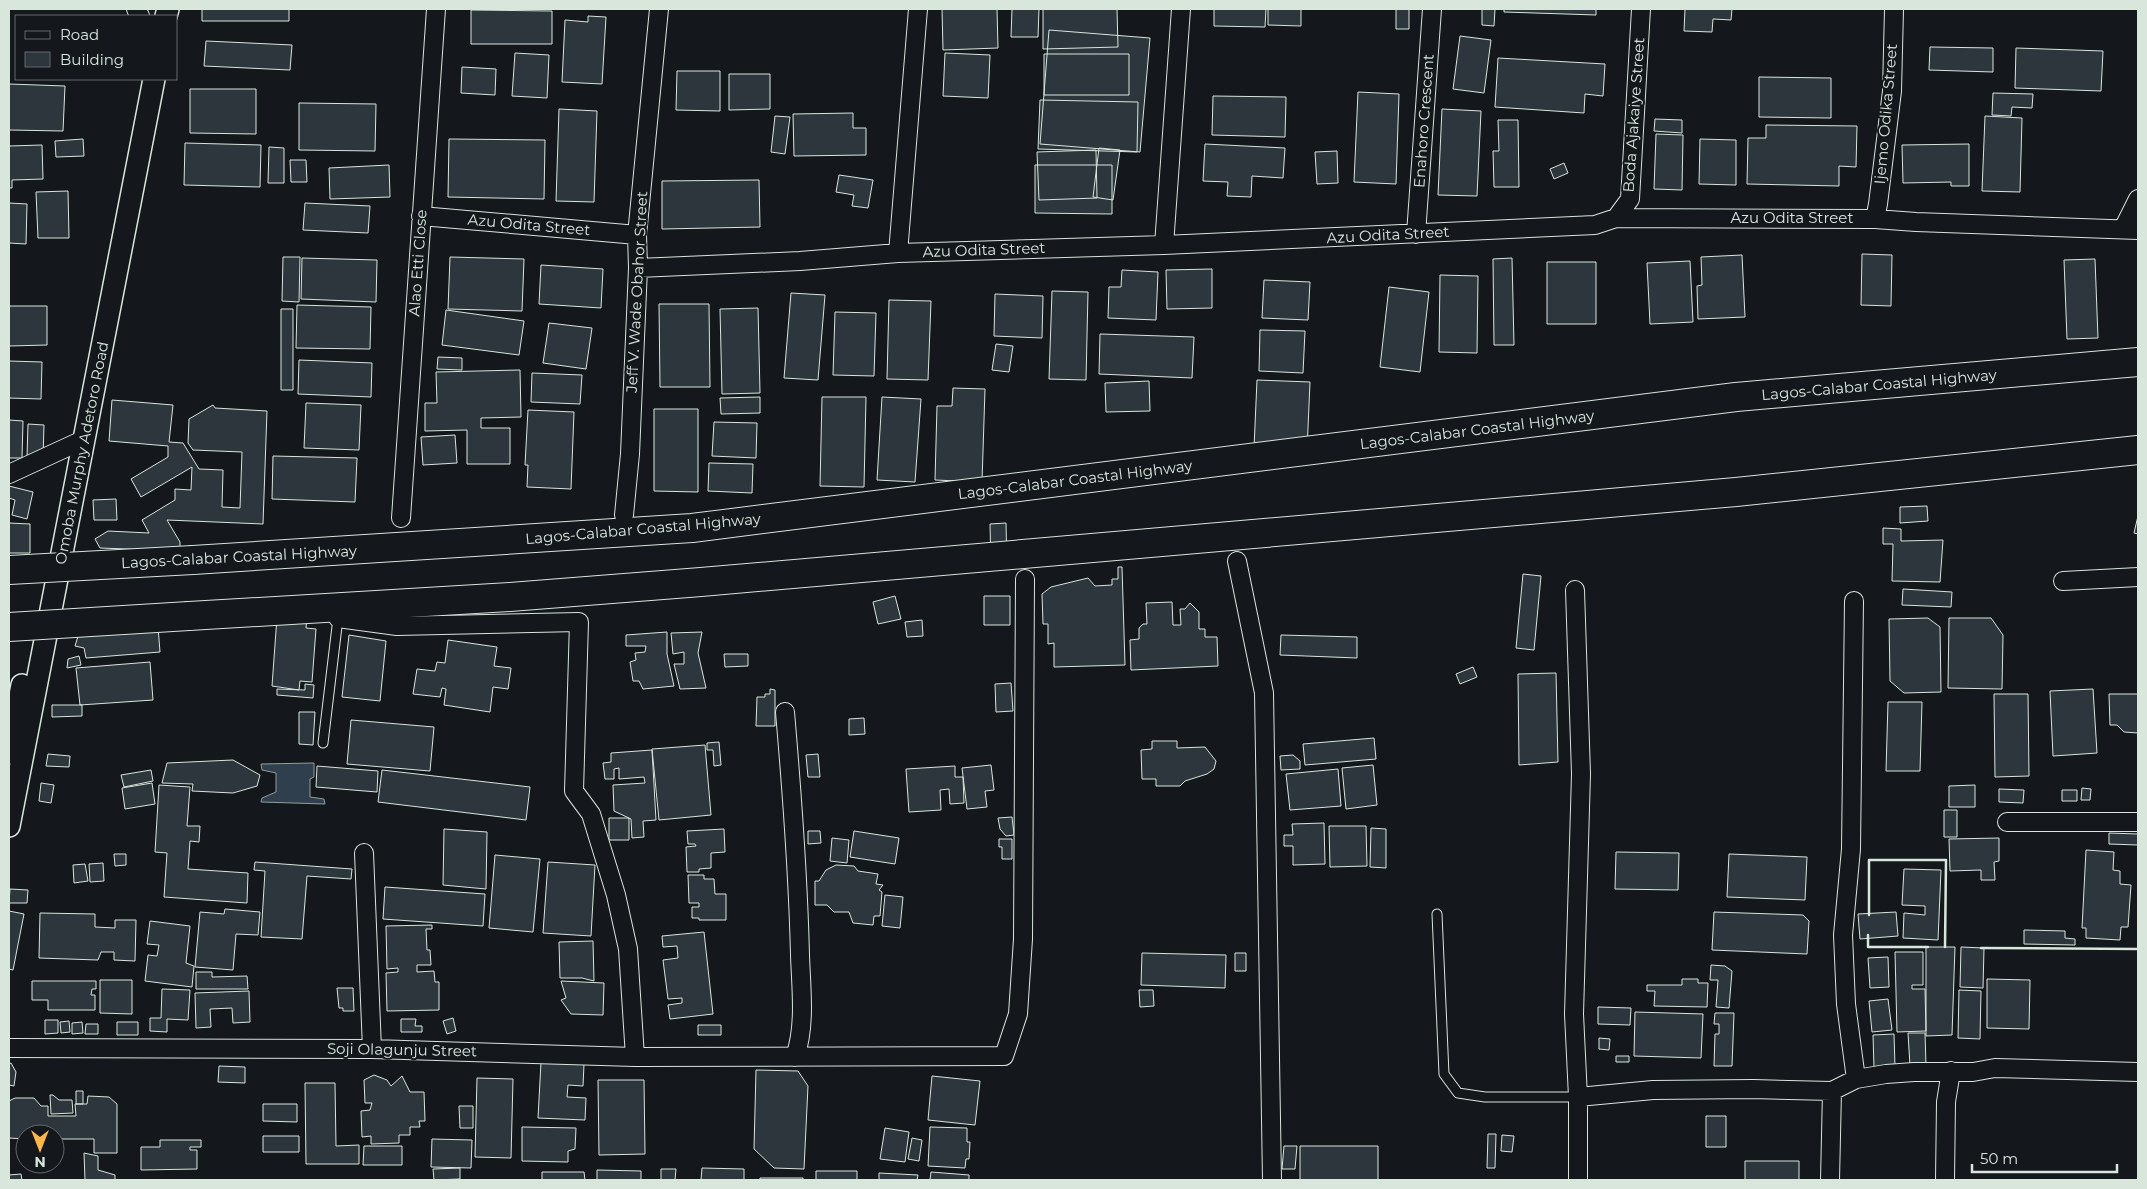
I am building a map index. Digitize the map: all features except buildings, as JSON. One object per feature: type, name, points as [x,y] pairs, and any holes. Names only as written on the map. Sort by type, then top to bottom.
[{"type":"highway","name":"Lagos-Calabar Coastal Highway","points":[[9,570],[692,528],[1736,398],[2138,362]]},
{"type":"highway","points":[[9,627],[510,597],[701,582],[1736,492],[2138,450]]},
{"type":"street","name":"Alao Etti Close","points":[[401,518],[436,9]]},
{"type":"street","name":"Jeff V. Wade Obahor Street","points":[[624,515],[630,454],[638,268],[637,235],[659,9]]},
{"type":"street","points":[[898,253],[918,9]]},
{"type":"street","points":[[1164,245],[1181,9]]},
{"type":"street","name":"Enahoro Crescent","points":[[1416,234],[1432,9]]},
{"type":"street","name":"Boda Ajakaiye Street","points":[[1616,218],[1630,199],[1641,9]]},
{"type":"street","name":"Ijemo Odika Street","points":[[1875,219],[1892,91],[1894,9]]},
{"type":"street","name":"Omoba Murphy Adetoro Road","points":[[9,826],[144,80]]},
{"type":"street","name":"Omoba Murphy Adetoro Road","points":[[9,753],[78,442],[154,80]]},
{"type":"street","points":[[2131,230],[2138,199]]},
{"type":"street","name":"Azu Odita Street","points":[[422,216],[637,235]]},
{"type":"street","name":"Azu Odita Street","points":[[638,268],[800,261],[898,253],[1164,245],[1595,225],[1616,218],[1875,219],[2131,230]]},
{"type":"street","points":[[9,474],[78,442]]},
{"type":"street","points":[[1237,561],[1264,693],[1272,1180]]},
{"type":"street","points":[[2063,581],[2138,577]]},
{"type":"street","name":"Soji Olagunju Street","points":[[9,1048],[372,1048],[635,1056],[1004,1056],[1018,1014],[1023,939],[1024,579]]},
{"type":"street","points":[[1575,590],[1582,774],[1574,1014],[1578,1097],[1578,1180]]},
{"type":"street","points":[[1854,601],[1851,849],[1843,935],[1846,1004],[1856,1079]]},
{"type":"street","points":[[338,618],[397,626],[579,622],[574,790],[591,814],[616,896],[628,949],[635,1056]]},
{"type":"street","points":[[785,712],[795,825],[802,1018],[800,1040],[795,1056]]},
{"type":"street","points":[[2007,822],[2138,822]]},
{"type":"street","points":[[364,853],[372,1048]]},
{"type":"street","points":[[1578,1097],[1653,1090],[1753,1089],[1832,1091],[1856,1079],[1914,1072],[1973,1072],[1995,1068],[2138,1072]]},
{"type":"street","points":[[1946,1180],[1946,1102],[1951,1071]]},
{"type":"street","points":[[1830,1180],[1832,1091]]},
{"type":"lane","points":[[323,743],[338,618]]},
{"type":"lane","points":[[1437,914],[1444,1074],[1458,1093],[1485,1097],[1578,1097]]},
{"type":"water","points":[[314,763],[314,777],[310,779],[310,797],[324,799],[325,804],[261,802],[262,798],[276,792],[276,773],[262,770],[261,764]]},
{"type":"wall","points":[[1869,915],[1869,860],[1946,860],[1945,947]]},
{"type":"wall","points":[[1868,935],[1868,947],[1928,947]]},
{"type":"wall","points":[[1981,948],[2138,949]]}]
